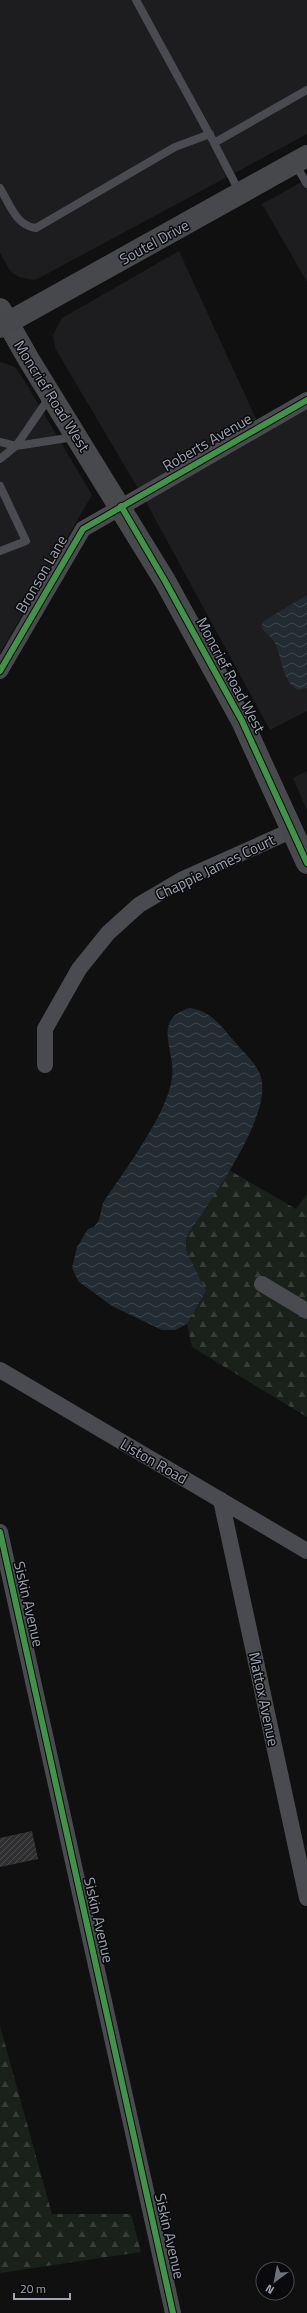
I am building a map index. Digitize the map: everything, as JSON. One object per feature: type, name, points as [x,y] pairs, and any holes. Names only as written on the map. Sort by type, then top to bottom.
[{"type":"main road","name":"Soutel Drive","points":[[3,319],[240,194],[301,160]]},
{"type":"main road","name":"Moncrief Road West","points":[[3,319],[121,506],[165,581],[242,721],[307,863]]},
{"type":"street","name":"Roberts Avenue","points":[[121,506],[307,400]]},
{"type":"street","name":"Bronson Lane","points":[[0,671],[83,529],[121,506]]},
{"type":"street","name":"Chappie James Court","points":[[45,1065],[45,1030],[79,969],[108,933],[139,905],[183,879],[293,830]]},
{"type":"street","points":[[262,1284],[307,1310]]},
{"type":"street","name":"Liston Road","points":[[0,1370],[307,1551]]},
{"type":"street","name":"Mattox Avenue","points":[[221,1500],[307,1898]]},
{"type":"street","name":"Siskin Avenue","points":[[0,1532],[173,2313]]},
{"type":"lane","points":[[136,0],[210,134],[240,194]]},
{"type":"lane","points":[[214,143],[307,90]]},
{"type":"lane","points":[[0,188],[20,222],[28,227],[36,228],[176,147],[210,134]]},
{"type":"lane","points":[[301,160],[307,184]]},
{"type":"lane","points":[[0,459],[16,446],[51,396]]},
{"type":"lane","points":[[0,442],[16,446],[77,436]]},
{"type":"lane","points":[[0,486],[26,541],[0,551]]},
{"type":"shaded area","points":[[0,0],[307,0],[307,134],[41,277],[34,280],[19,277],[11,272],[0,253]]},
{"type":"shaded area","points":[[307,179],[307,282],[262,204]]},
{"type":"shaded area","points":[[179,251],[263,434],[307,409],[307,711],[270,730],[146,502],[55,348],[53,335],[62,318]]},
{"type":"shaded area","points":[[0,362],[13,366],[18,370],[92,495],[0,653]]},
{"type":"shaded area","points":[[307,771],[307,811],[293,778]]},
{"type":"green space","points":[[229,1170],[296,1209],[307,1194],[307,1417],[192,1347],[187,1324],[206,1291],[186,1250],[186,1238]]},
{"type":"green space","points":[[0,2026],[52,2214],[131,2214],[141,2252],[0,2273]]},
{"type":"water","points":[[307,595],[307,688],[298,690],[289,681],[283,669],[275,643],[261,626],[264,621]]},
{"type":"water","points":[[189,1008],[196,1009],[209,1015],[224,1030],[257,1068],[262,1089],[259,1109],[250,1133],[238,1157],[186,1238],[186,1250],[206,1291],[187,1324],[175,1330],[162,1330],[112,1306],[79,1282],[72,1268],[77,1247],[88,1229],[94,1227],[99,1220],[103,1203],[144,1142],[162,1109],[172,1078],[168,1028],[171,1020]]},
{"type":"building","points":[[32,1831],[38,1859],[0,1867],[0,1838]]},
{"type":"cycle path","points":[[0,671],[83,529],[307,400]]},
{"type":"cycle path","points":[[121,506],[165,581],[242,721],[307,863]]},
{"type":"cycle path","points":[[0,1532],[173,2313]]}]
